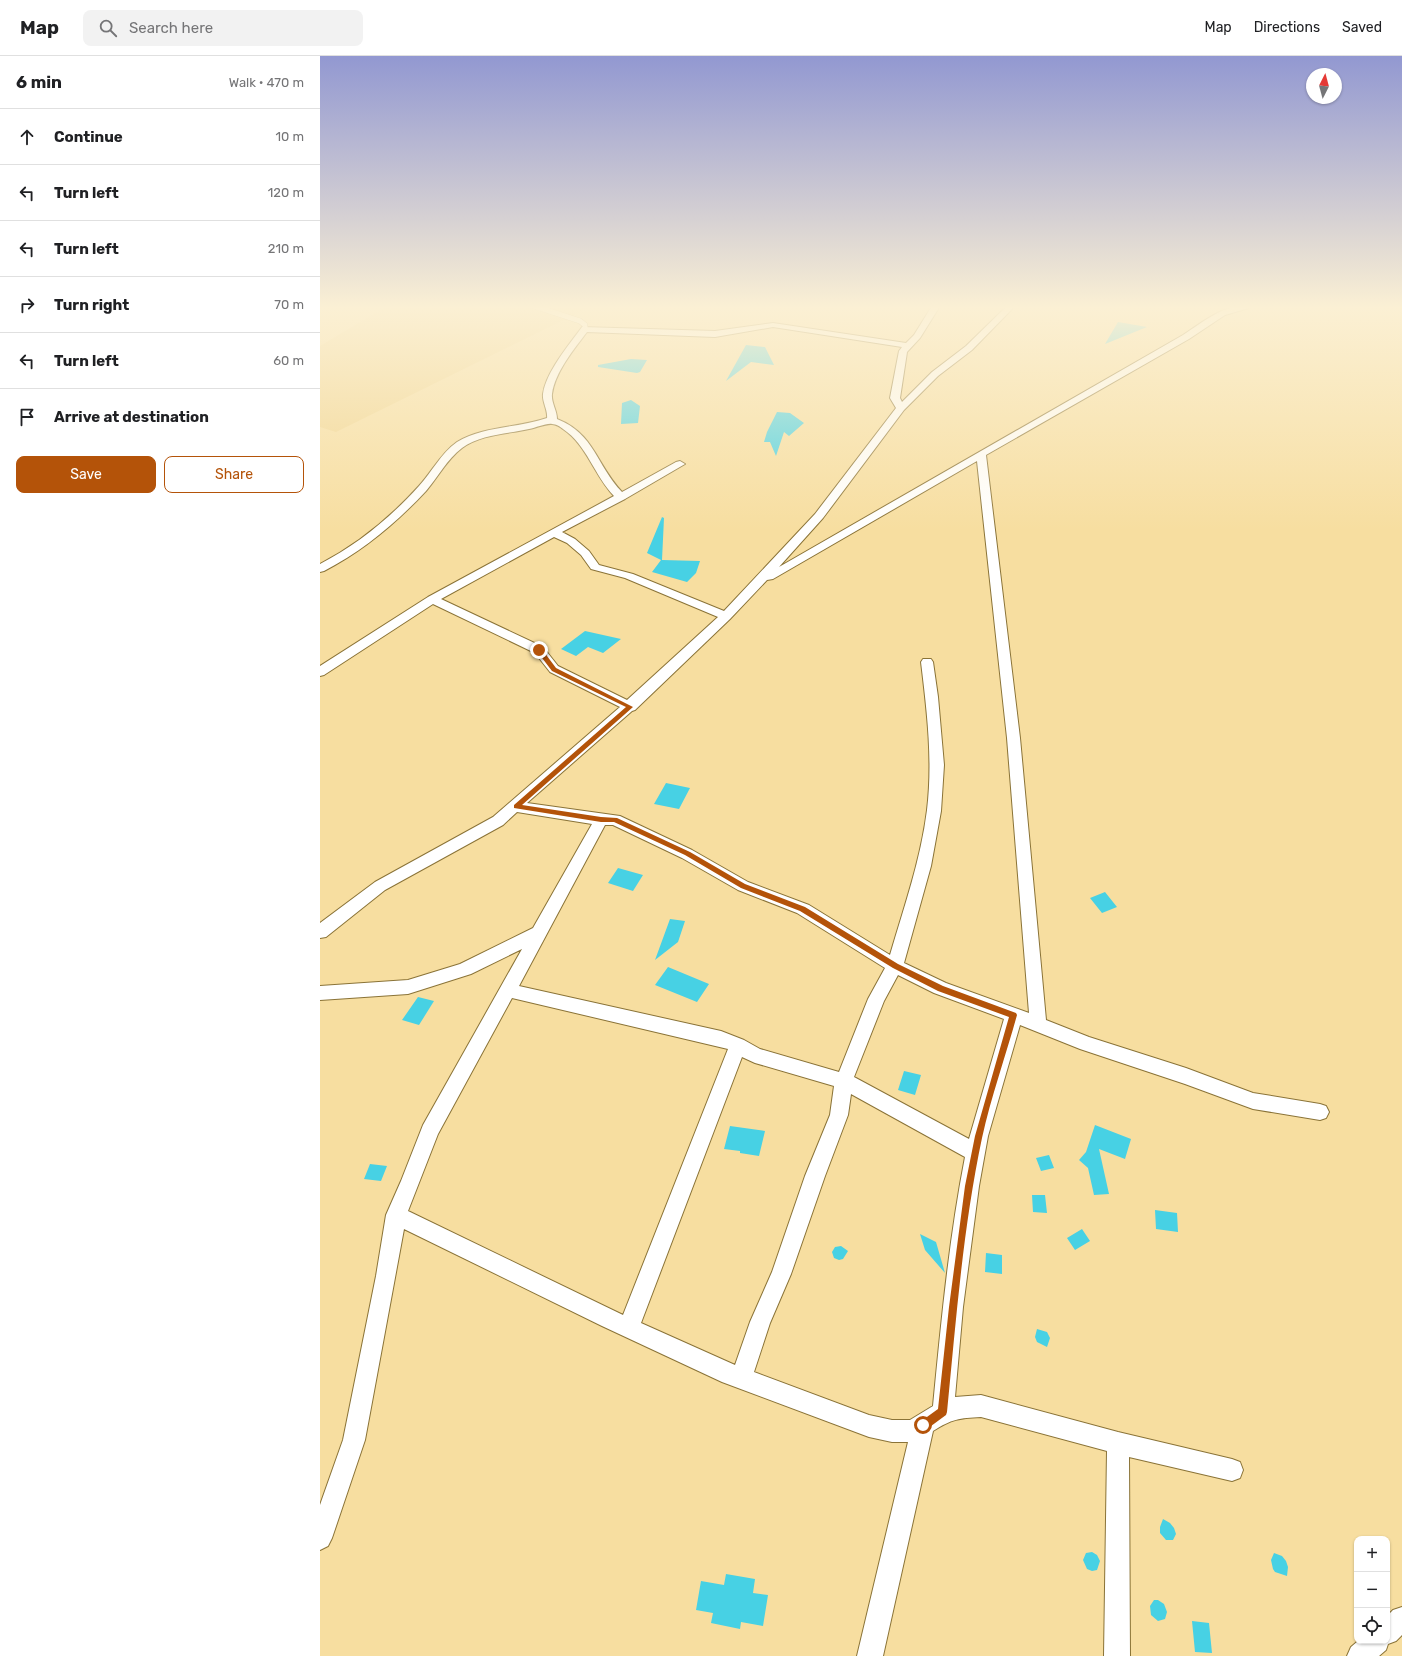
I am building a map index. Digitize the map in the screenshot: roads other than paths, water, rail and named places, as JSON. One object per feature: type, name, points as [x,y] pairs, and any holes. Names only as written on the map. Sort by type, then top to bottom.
[{"type":"street","points":[[552,420],[553,414],[548,401],[548,393],[553,381]]},
{"type":"street","points":[[898,381],[895,398],[900,408]]},
{"type":"street","points":[[320,932],[380,886],[498,821],[630,707],[726,616],[756,585],[819,516],[900,408],[928,381]]},
{"type":"street","points":[[756,585],[1109,381]]},
{"type":"street","points":[[320,569],[357,547],[378,530],[423,488],[460,444],[552,420],[568,426],[578,435],[595,458],[613,490],[621,497]]},
{"type":"street","points":[[981,454],[994,553],[1017,763],[1029,897],[1038,1024]]},
{"type":"street","points":[[320,672],[432,600],[680,464]]},
{"type":"street","points":[[555,533],[571,541],[585,553],[596,567],[629,576],[726,616]]},
{"type":"street","points":[[432,600],[539,650],[554,669],[630,707]]},
{"type":"street","points":[[741,1378],[760,1322],[781,1274],[815,1176],[839,1115],[844,1081],[876,999],[895,966],[923,866],[934,811],[937,765],[932,697],[927,662]]},
{"type":"street","points":[[516,807],[601,820],[615,820],[687,854],[743,886],[803,909],[895,966],[940,988],[1038,1024],[1086,1044],[1186,1076],[1253,1101],[1320,1112]]},
{"type":"street","points":[[320,1538],[354,1440],[386,1276],[396,1215],[410,1184],[430,1131],[601,820]]},
{"type":"street","points":[[320,993],[332,991],[408,988],[465,969],[538,933]]},
{"type":"street","points":[[507,990],[721,1039],[738,1045],[755,1055],[844,1081],[975,1152]]},
{"type":"street","points":[[943,1412],[963,1222],[975,1152],[1014,1015]]},
{"type":"street","points":[[628,1328],[738,1045]]},
{"type":"street","points":[[396,1215],[628,1328],[741,1378],[869,1426],[892,1431],[913,1431],[943,1412],[960,1407],[981,1406],[1118,1443],[1232,1470]]},
{"type":"street","points":[[870,1656],[923,1425]]},
{"type":"street","points":[[1117,1656],[1118,1443]]},
{"type":"street","points":[[1390,1629],[1402,1619]]},
{"type":"street","points":[[1360,1656],[1374,1644]]}]
